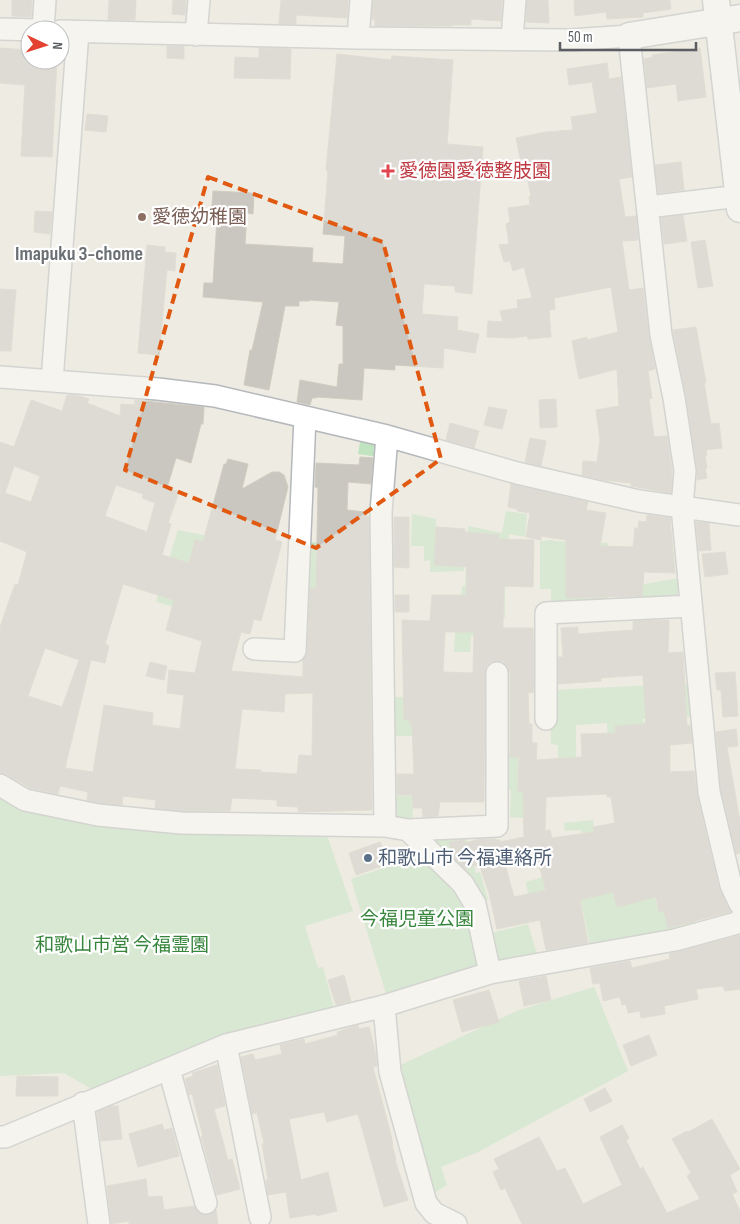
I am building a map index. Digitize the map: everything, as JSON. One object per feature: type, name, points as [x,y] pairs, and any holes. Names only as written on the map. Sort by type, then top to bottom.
[{"type":"street","points":[[44,20],[45,0]]},
{"type":"street","points":[[196,35],[199,0]]},
{"type":"street","points":[[358,38],[361,0]]},
{"type":"street","points":[[512,39],[515,0]]},
{"type":"street","points":[[70,31],[358,38],[571,40],[629,36],[725,14],[740,200],[648,207]]},
{"type":"street","points":[[0,29],[20,30]]},
{"type":"street","points":[[629,36],[661,335],[686,471],[682,507],[709,792],[730,884],[740,904]]},
{"type":"street","points":[[52,381],[67,70]]},
{"type":"street","points":[[0,377],[158,389],[215,396],[387,436],[517,474],[639,501],[740,515]]},
{"type":"street","points":[[254,649],[295,651],[305,417]]},
{"type":"street","points":[[385,826],[381,512],[387,436]]},
{"type":"street","points":[[546,719],[546,613],[691,606]]},
{"type":"street","points":[[0,785],[25,800],[98,815],[181,823],[385,826],[408,830],[497,826],[497,672]]},
{"type":"street","points":[[408,830],[463,884],[475,904],[490,973]]},
{"type":"street","points":[[0,1137],[226,1045],[384,1006],[490,973],[675,940],[737,923],[740,920]]},
{"type":"street","points":[[384,1006],[390,1072],[426,1203],[434,1213],[456,1224]]},
{"type":"street","points":[[226,1045],[260,1217]]},
{"type":"street","points":[[169,1069],[206,1203]]},
{"type":"street","points":[[83,1103],[99,1224]]},
{"type":"highlighted area","points":[[208,177],[383,242],[441,459],[316,548],[125,470]]},
{"type":"green space","points":[[361,436],[380,440],[379,457],[358,454]]},
{"type":"green space","points":[[506,511],[527,514],[525,537],[509,534],[505,618],[482,618],[481,636],[471,636],[470,652],[454,652],[456,616],[461,616],[462,586],[465,586],[468,526],[502,533]]},
{"type":"green space","points":[[412,514],[436,519],[434,562],[464,564],[464,571],[430,572],[430,560],[424,561],[424,546],[411,546]]},
{"type":"green space","points":[[178,530],[233,544],[200,614],[156,602]]},
{"type":"green space","points":[[540,541],[608,543],[608,599],[628,599],[551,608],[551,589],[540,589]]},
{"type":"green space","points":[[305,542],[322,543],[332,609],[302,608]]},
{"type":"green space","points":[[679,578],[682,595],[676,601],[633,605],[634,583],[645,584]]},
{"type":"green space","points":[[691,683],[695,716],[687,717],[683,684]]},
{"type":"green space","points":[[659,685],[661,718],[642,719],[643,722],[655,721],[609,769],[607,723],[576,725],[576,769],[558,770],[558,745],[551,744],[550,690]]},
{"type":"green space","points":[[389,697],[441,697],[441,736],[389,736]]},
{"type":"green space","points":[[506,754],[518,754],[518,789],[524,790],[523,818],[510,817],[511,790],[505,789]]},
{"type":"green space","name":"和歌山市営 今福霊園","points":[[0,795],[326,832],[353,911],[305,926],[318,968],[323,967],[335,1012],[185,1050],[144,1071],[92,1091],[64,1073],[0,1076]]},
{"type":"green space","points":[[391,795],[412,796],[413,821],[400,820],[391,811]]},
{"type":"green space","points":[[593,820],[595,851],[585,854],[581,830],[565,831],[564,823]]},
{"type":"green space","points":[[465,834],[476,873],[480,872],[488,900],[479,903],[432,846],[435,837]]},
{"type":"green space","name":"今福児童公園","points":[[422,855],[464,889],[481,969],[387,997],[351,879]]},
{"type":"green space","points":[[597,861],[606,894],[686,874],[654,890],[658,911],[691,904],[695,924],[668,932],[590,946],[581,901],[531,912],[526,882]]},
{"type":"green space","points":[[528,924],[538,958],[497,966],[487,934]]},
{"type":"green space","points":[[594,987],[628,1071],[478,1152],[441,1167],[447,1185],[431,1195],[392,1069],[519,1010]]},
{"type":"building","points":[[12,0],[32,0],[31,17],[12,16]]},
{"type":"building","points":[[109,0],[136,0],[135,20],[108,20]]},
{"type":"building","points":[[173,0],[186,0],[185,15],[172,14]]},
{"type":"building","points":[[281,0],[348,0],[347,18],[296,15],[296,24],[279,24]]},
{"type":"building","points":[[373,0],[502,0],[501,21],[471,19],[471,25],[375,26],[375,20],[372,19]]},
{"type":"building","points":[[527,0],[548,0],[549,23],[526,22]]},
{"type":"building","points":[[574,0],[670,0],[671,9],[643,13],[643,17],[607,19],[606,12],[575,16]]},
{"type":"building","points":[[167,46],[184,46],[184,59],[167,58]]},
{"type":"building","points":[[0,48],[20,49],[20,70],[56,70],[52,157],[21,156],[25,85],[0,83]]},
{"type":"building","points":[[259,48],[291,49],[290,79],[234,78],[235,57],[259,58]]},
{"type":"building","points":[[700,48],[706,97],[678,101],[676,84],[647,88],[644,59],[653,57],[652,55]]},
{"type":"building","points":[[337,54],[391,60],[392,56],[453,60],[447,144],[483,147],[472,294],[455,292],[455,286],[424,284],[422,314],[458,317],[457,330],[479,334],[475,353],[444,348],[443,368],[395,365],[395,370],[364,368],[362,400],[317,397],[312,398],[310,405],[297,402],[300,380],[337,387],[339,364],[343,364],[343,326],[336,325],[339,302],[309,300],[299,301],[299,306],[285,306],[269,390],[244,385],[250,350],[252,350],[263,302],[203,297],[204,283],[213,283],[217,219],[211,219],[213,191],[254,193],[253,214],[247,213],[245,244],[313,248],[312,262],[343,264],[345,236],[323,234],[328,171],[326,170]]},
{"type":"building","points":[[607,63],[609,79],[621,77],[632,177],[619,179],[625,217],[636,216],[638,240],[622,241],[629,290],[643,288],[655,369],[648,371],[652,398],[649,399],[654,437],[667,436],[672,471],[671,493],[631,486],[631,483],[603,480],[582,475],[583,461],[597,462],[600,440],[596,410],[619,406],[617,369],[579,379],[572,341],[587,337],[587,340],[618,332],[611,287],[554,298],[555,309],[549,310],[551,337],[528,339],[527,336],[512,338],[487,337],[488,321],[503,322],[500,311],[518,308],[517,300],[532,298],[524,267],[513,271],[510,261],[504,262],[499,245],[509,244],[506,224],[510,222],[508,208],[530,205],[529,197],[531,196],[525,166],[522,167],[516,138],[546,132],[573,130],[571,117],[597,113],[592,82],[569,85],[567,69]]},
{"type":"building","points":[[87,114],[108,116],[106,132],[85,130]]},
{"type":"building","points":[[681,162],[684,190],[658,193],[655,165]]},
{"type":"building","points":[[35,211],[52,212],[50,234],[34,232]]},
{"type":"building","points":[[683,215],[687,241],[664,244],[661,218]]},
{"type":"building","points":[[705,240],[713,286],[698,288],[691,242]]},
{"type":"building","points":[[147,245],[165,247],[165,252],[176,253],[175,271],[167,270],[159,355],[138,353]]},
{"type":"building","points":[[0,289],[16,290],[11,351],[0,351]]},
{"type":"building","points":[[696,327],[711,424],[719,423],[722,448],[706,450],[707,468],[705,469],[707,478],[697,480],[686,396],[673,330]]},
{"type":"building","points":[[67,395],[76,395],[89,399],[87,403],[120,416],[121,404],[135,405],[135,400],[204,407],[203,424],[201,424],[191,463],[176,458],[167,488],[179,492],[168,523],[171,524],[162,555],[189,563],[195,540],[203,542],[224,464],[226,464],[228,459],[248,464],[242,489],[272,472],[279,472],[284,475],[288,487],[275,540],[282,542],[261,621],[254,619],[250,634],[241,632],[231,671],[303,677],[303,660],[307,652],[310,588],[316,588],[318,488],[315,487],[316,463],[359,465],[360,457],[373,458],[371,484],[348,482],[347,510],[365,512],[365,516],[369,516],[372,810],[298,812],[298,807],[277,806],[277,800],[232,798],[230,811],[182,811],[155,808],[156,800],[123,796],[122,805],[100,803],[87,800],[88,792],[60,786],[58,794],[30,788],[6,774],[0,773],[0,627],[15,584],[18,585],[27,552],[0,541],[0,442],[14,447],[31,400],[62,411]],"holes":[[[14,466],[40,476],[31,502],[5,493]],[[116,485],[143,494],[142,498],[155,503],[147,532],[105,516]],[[123,584],[174,600],[166,630],[202,641],[195,673],[169,670],[167,693],[184,695],[180,729],[152,725],[153,713],[104,705],[93,772],[65,768],[91,660],[105,663],[109,646],[105,644]],[[45,648],[79,660],[62,707],[28,696]],[[313,693],[312,756],[299,755],[297,774],[235,769],[242,709],[284,712],[285,694]]]},
{"type":"building","points":[[556,399],[557,427],[540,428],[539,400]]},
{"type":"building","points":[[489,407],[507,410],[502,429],[484,425]]},
{"type":"building","points":[[450,423],[479,431],[474,448],[446,440]]},
{"type":"building","points":[[530,438],[546,441],[541,466],[525,462]]},
{"type":"building","points":[[511,484],[588,502],[586,510],[606,513],[600,546],[633,547],[635,528],[638,529],[639,521],[646,522],[647,515],[670,518],[675,573],[644,572],[642,596],[566,598],[566,540],[541,536],[541,540],[526,537],[530,513],[508,507]]},
{"type":"building","points":[[394,517],[409,517],[409,568],[394,567]]},
{"type":"building","points":[[696,522],[709,523],[711,550],[699,551]]},
{"type":"building","points":[[436,527],[465,529],[465,532],[499,535],[498,539],[534,540],[533,587],[504,586],[503,628],[533,628],[534,686],[533,693],[528,692],[529,724],[532,724],[532,743],[537,743],[536,760],[582,757],[581,734],[616,733],[615,726],[646,724],[643,675],[601,678],[601,681],[558,684],[558,657],[563,657],[561,628],[578,627],[578,634],[633,630],[633,621],[669,620],[668,653],[683,652],[687,726],[690,725],[692,743],[670,745],[670,772],[694,771],[697,795],[719,888],[730,912],[668,928],[664,911],[659,912],[656,897],[617,907],[613,892],[580,900],[588,943],[546,950],[540,920],[497,929],[489,893],[479,864],[465,869],[453,857],[449,842],[464,840],[465,843],[480,839],[496,839],[500,840],[500,842],[524,837],[523,791],[518,791],[519,757],[510,757],[510,673],[504,662],[491,662],[486,666],[485,673],[484,802],[440,802],[438,816],[423,817],[422,808],[413,808],[412,795],[397,795],[397,774],[414,774],[412,725],[410,725],[410,720],[404,720],[402,620],[430,621],[432,595],[466,595],[467,567],[434,565]],"holes":[[[445,632],[474,632],[473,673],[443,672]],[[607,794],[607,797],[611,797],[615,823],[593,827],[594,832],[552,838],[550,830],[545,831],[546,797]],[[536,855],[546,890],[514,897],[505,864]]]},
{"type":"building","points":[[725,552],[728,574],[705,577],[702,554]]},
{"type":"building","points":[[395,595],[409,595],[409,612],[395,612]]},
{"type":"building","points":[[150,662],[167,666],[164,680],[146,676]]},
{"type":"building","points":[[735,672],[738,716],[723,717],[721,690],[717,690],[715,673]]},
{"type":"building","points":[[736,729],[738,746],[727,747],[740,821],[740,853],[736,854],[721,790],[716,732]]},
{"type":"building","name":"和歌山市 今福連絡所","points":[[380,842],[388,864],[356,875],[349,853]]},
{"type":"building","points":[[740,935],[740,989],[725,991],[723,986],[696,989],[698,999],[664,1006],[665,1014],[641,1018],[640,1011],[628,1013],[626,1004],[622,1005],[620,997],[603,1001],[600,983],[593,984],[590,968],[630,961],[632,968],[670,959],[669,954]]},
{"type":"building","points":[[344,975],[351,1001],[336,1005],[328,980]]},
{"type":"building","points":[[546,976],[551,1000],[524,1006],[519,981]]},
{"type":"building","points":[[489,990],[499,1022],[462,1032],[453,1000]]},
{"type":"building","points":[[358,1025],[359,1029],[369,1027],[377,1066],[373,1067],[391,1135],[395,1160],[408,1200],[384,1207],[358,1114],[327,1122],[324,1112],[289,1119],[301,1180],[328,1172],[337,1211],[316,1216],[316,1214],[290,1218],[286,1192],[268,1195],[266,1180],[268,1180],[262,1144],[264,1143],[257,1113],[252,1114],[241,1057],[253,1054],[255,1060],[282,1054],[280,1045],[304,1039],[305,1044],[338,1035],[337,1032]]},
{"type":"building","points":[[649,1035],[657,1055],[631,1066],[623,1045]]},
{"type":"building","points":[[217,1065],[225,1106],[214,1109],[228,1160],[232,1159],[240,1189],[217,1195],[192,1094],[189,1095],[185,1079],[193,1076],[192,1073]]},
{"type":"building","points":[[17,1076],[58,1077],[58,1096],[16,1096]]},
{"type":"building","points":[[605,1088],[612,1101],[590,1112],[584,1099]]},
{"type":"building","points":[[111,1106],[118,1106],[122,1139],[101,1141],[97,1112]]},
{"type":"building","points":[[712,1119],[740,1169],[730,1175],[737,1192],[732,1194],[740,1211],[740,1224],[522,1224],[505,1188],[501,1190],[493,1172],[499,1169],[494,1159],[539,1137],[557,1171],[565,1168],[583,1204],[622,1185],[600,1137],[622,1125],[629,1138],[626,1140],[640,1169],[643,1167],[667,1213],[700,1199],[687,1176],[691,1173],[672,1139]]},
{"type":"building","points":[[162,1124],[164,1130],[172,1128],[179,1156],[138,1167],[129,1134]]},
{"type":"building","points":[[146,1179],[148,1197],[162,1196],[164,1210],[194,1206],[203,1215],[209,1215],[216,1210],[218,1224],[129,1224],[129,1221],[111,1224],[107,1186]]},
{"type":"place","name":"愛徳園愛徳整肢園","points":[[388,171]]},
{"type":"place","name":"愛徳幼稚園","points":[[142,217]]},
{"type":"place","name":"和歌山市 今福連絡所","points":[[368,858]]},
{"type":"district","name":"Imapuku 3-chome","points":[[79,254]]}]
